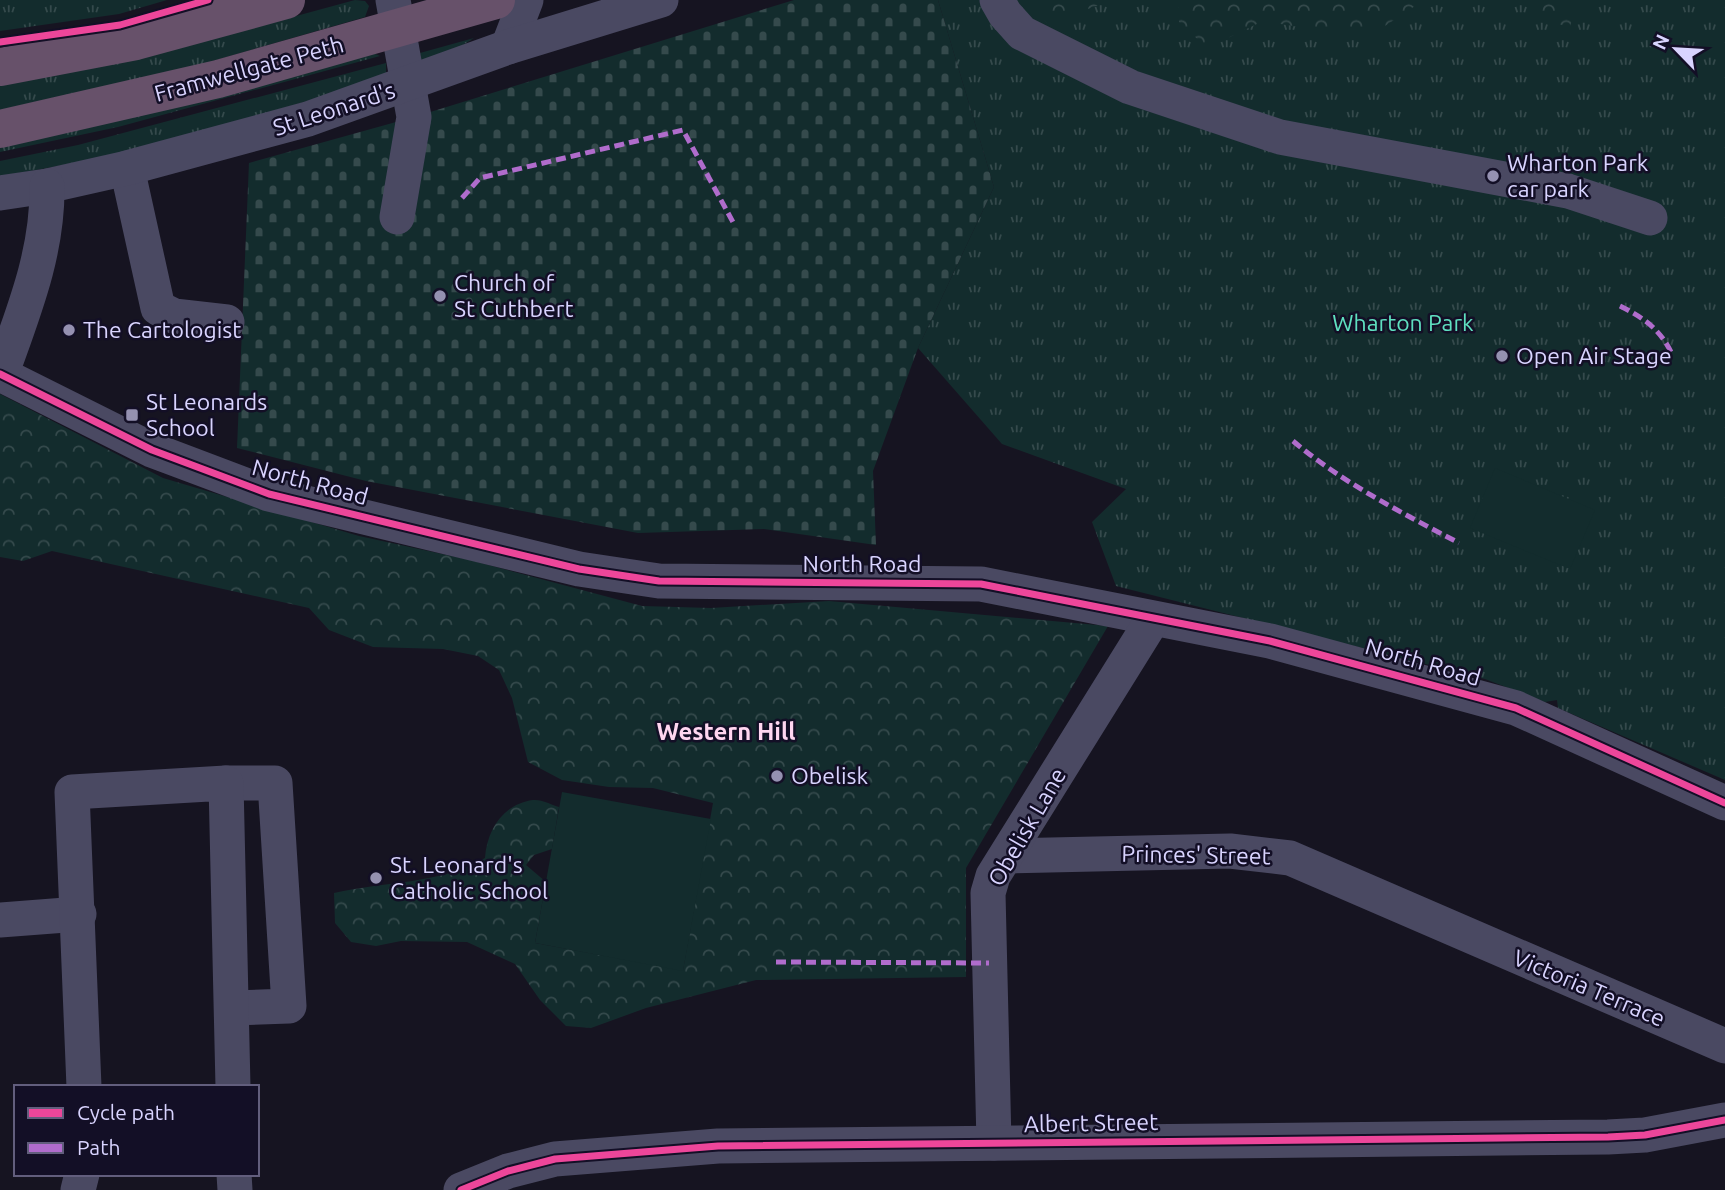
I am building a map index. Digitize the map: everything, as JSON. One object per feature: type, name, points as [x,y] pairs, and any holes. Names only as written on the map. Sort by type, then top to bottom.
[{"type":"highway","points":[[0,67],[136,41],[286,0]]},
{"type":"highway","name":"Framwellgate Peth","points":[[0,129],[205,82],[395,14],[496,0]]},
{"type":"street","points":[[508,47],[526,0]]},
{"type":"street","name":"St Leonard's","points":[[0,192],[47,187],[308,119],[508,47],[661,0]]},
{"type":"street","points":[[997,0],[1022,33],[1130,87],[1280,137],[1568,191],[1650,218]]},
{"type":"street","points":[[395,14],[414,117],[397,217]]},
{"type":"street","points":[[127,168],[158,308],[174,316],[227,321]]},
{"type":"street","points":[[0,375],[40,261],[48,216],[47,187]]},
{"type":"street","name":"North Road","points":[[0,375],[152,450],[269,494],[579,569],[659,581],[981,584],[1270,640],[1516,708],[1725,803]]},
{"type":"street","name":"Obelisk Lane","points":[[994,1143],[988,893],[993,876],[1008,856],[1153,619]]},
{"type":"street","points":[[226,783],[233,1085]]},
{"type":"street","points":[[84,1085],[72,792],[226,783],[275,783],[289,1006],[232,1008]]},
{"type":"street","name":"Princes' Street","points":[[1008,856],[1230,851],[1290,858],[1453,930]]},
{"type":"street","points":[[0,920],[79,914]]},
{"type":"street","name":"Victoria Terrace","points":[[1453,930],[1725,1046]]},
{"type":"street","name":"Albert Street","points":[[461,1190],[508,1171],[555,1159],[718,1146],[1608,1137],[1645,1135],[1725,1120]]},
{"type":"green space","points":[[0,0],[167,0],[119,14],[0,31]]},
{"type":"green space","points":[[355,0],[365,1],[369,6],[365,17],[206,63],[0,110],[0,81],[171,50]]},
{"type":"green space","points":[[794,0],[938,0],[994,187],[918,348],[873,471],[876,545],[764,529],[638,533],[366,481],[237,448],[249,163],[414,117]]},
{"type":"green space","name":"Wharton Park","points":[[938,0],[1725,0],[1725,780],[1558,708],[1557,700],[1545,702],[1485,679],[1116,586],[1092,522],[1126,489],[1002,444],[918,348],[994,187]]},
{"type":"green space","points":[[1028,0],[1114,0],[1047,23]]},
{"type":"green space","points":[[1178,0],[1424,0],[1367,38],[1263,21],[1207,48],[1179,22]]},
{"type":"green space","points":[[1532,0],[1579,0],[1570,26],[1541,22]]},
{"type":"green space","points":[[474,38],[436,62],[421,60],[420,53]]},
{"type":"green space","points":[[373,53],[380,56],[118,127],[0,152],[0,144]]},
{"type":"green space","points":[[386,63],[386,73],[378,80],[285,108],[144,147],[0,176],[0,161],[78,145]]},
{"type":"green space","points":[[0,394],[163,478],[359,536],[470,560],[642,606],[711,608],[829,601],[1108,626],[966,868],[966,977],[756,980],[646,1008],[591,1028],[566,1026],[540,1000],[515,964],[467,942],[401,941],[376,946],[351,942],[335,923],[334,893],[430,878],[467,867],[485,858],[493,828],[505,813],[522,802],[539,800],[559,807],[552,849],[534,855],[526,865],[546,882],[535,943],[683,970],[713,803],[653,788],[609,787],[562,780],[528,762],[512,698],[499,670],[478,656],[443,649],[373,647],[329,630],[309,608],[52,551],[23,561],[0,557]]},
{"type":"green space","points":[[1495,468],[1595,510],[1570,569],[1470,528]]},
{"type":"green space","points":[[562,792],[711,819],[683,971],[535,943]]},
{"type":"marked path","points":[[462,198],[480,178],[683,130],[734,224]]},
{"type":"marked path","points":[[1620,306],[1651,325],[1672,354]]},
{"type":"marked path","points":[[1293,441],[1352,484],[1459,543]]},
{"type":"marked path","points":[[776,962],[989,963]]},
{"type":"cycle path","points":[[0,42],[120,25],[208,0]]},
{"type":"cycle path","points":[[0,374],[152,450],[269,494],[579,569],[659,581],[981,584],[1270,641],[1516,708],[1725,803]]},
{"type":"cycle path","points":[[461,1190],[508,1171],[555,1159],[718,1146],[1608,1137],[1645,1135],[1725,1120]]},
{"type":"place","name":"Wharton Park car park","points":[[1493,176]]},
{"type":"place","name":"Church of St Cuthbert","points":[[440,296]]},
{"type":"place","name":"The Cartologist","points":[[69,330]]},
{"type":"place","name":"Open Air Stage","points":[[1502,356]]},
{"type":"place","name":"St Leonards School","points":[[132,415]]},
{"type":"place","name":"Obelisk","points":[[777,776]]},
{"type":"place","name":"St. Leonard's Catholic School","points":[[376,878]]},
{"type":"district","name":"Western Hill","points":[[726,732]]}]
